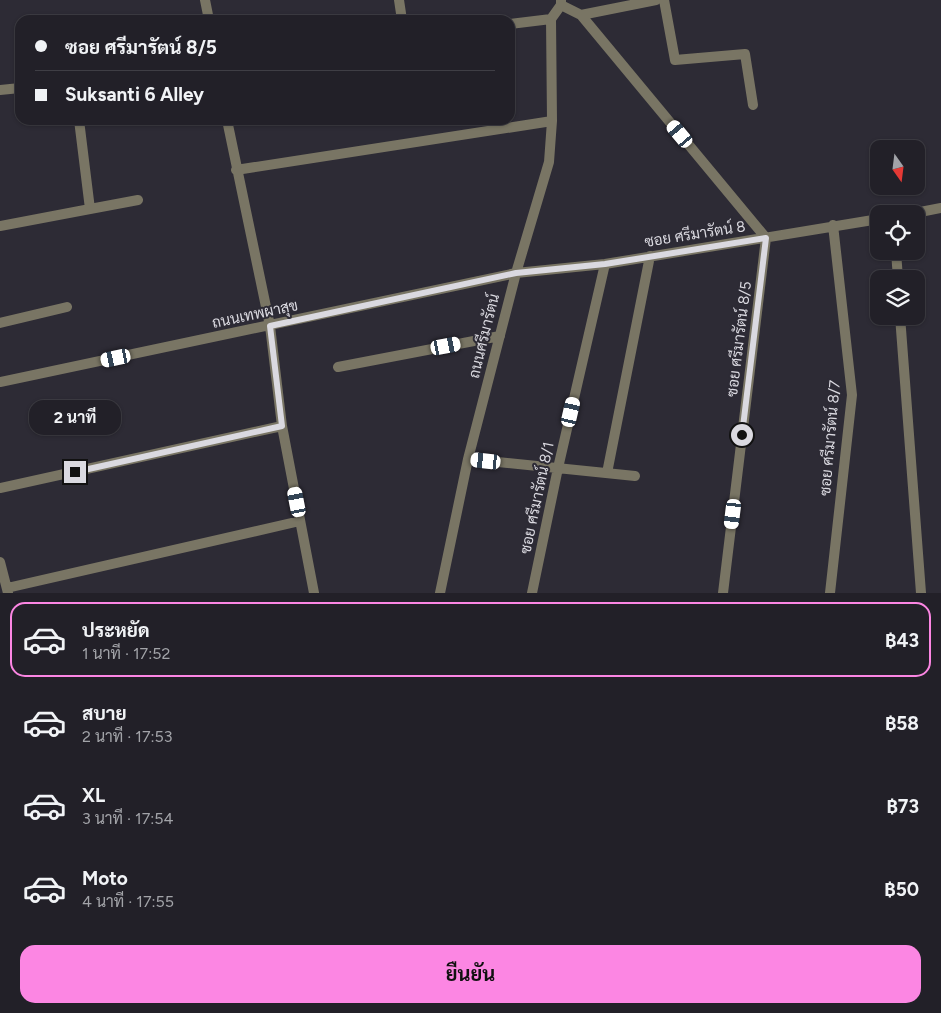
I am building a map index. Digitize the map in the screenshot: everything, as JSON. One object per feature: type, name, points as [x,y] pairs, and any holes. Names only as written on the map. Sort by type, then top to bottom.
[{"type":"street","points":[[205,0],[208,15]]},
{"type":"street","points":[[399,0],[401,15]]},
{"type":"street","points":[[581,15],[656,0]]},
{"type":"street","points":[[664,0],[675,60],[745,54],[753,105]]},
{"type":"street","points":[[515,23],[551,19],[561,2],[581,15],[766,238]]},
{"type":"street","name":"ถนนศรีมารัตน์","points":[[440,593],[468,459],[516,273],[549,162],[552,121],[551,19]]},
{"type":"street","points":[[0,90],[15,88]]},
{"type":"street","points":[[236,170],[552,121]]},
{"type":"street","points":[[80,125],[90,209]]},
{"type":"street","points":[[228,125],[270,326],[282,426],[314,593]]},
{"type":"street","points":[[0,226],[138,200]]},
{"type":"street","points":[[925,211],[941,208]]},
{"type":"street","name":"ซอย ศรีมารัตน์ 8","points":[[516,273],[605,264],[870,220]]},
{"type":"street","name":"ซอย ศรีมารัตน์ 8/7","points":[[830,593],[852,395],[833,225]]},
{"type":"street","name":"ซอย ศรีมารัตน์ 8/5","points":[[723,593],[766,238]]},
{"type":"street","points":[[607,473],[650,256]]},
{"type":"street","name":"ซอย ศรีมารัตน์ 8/1","points":[[532,593],[558,468],[605,264]]},
{"type":"street","name":"ถนนเทพผาสุข","points":[[0,382],[516,273]]},
{"type":"street","points":[[0,322],[68,307]]},
{"type":"street","points":[[901,325],[921,593]]},
{"type":"street","points":[[338,367],[500,336]]},
{"type":"street","points":[[0,488],[282,426]]},
{"type":"street","points":[[468,459],[635,476]]},
{"type":"street","points":[[0,562],[8,590],[300,521]]},
{"type":"route","points":[[75,472],[282,426],[270,326],[516,273],[605,264],[766,238],[742,435]]}]
